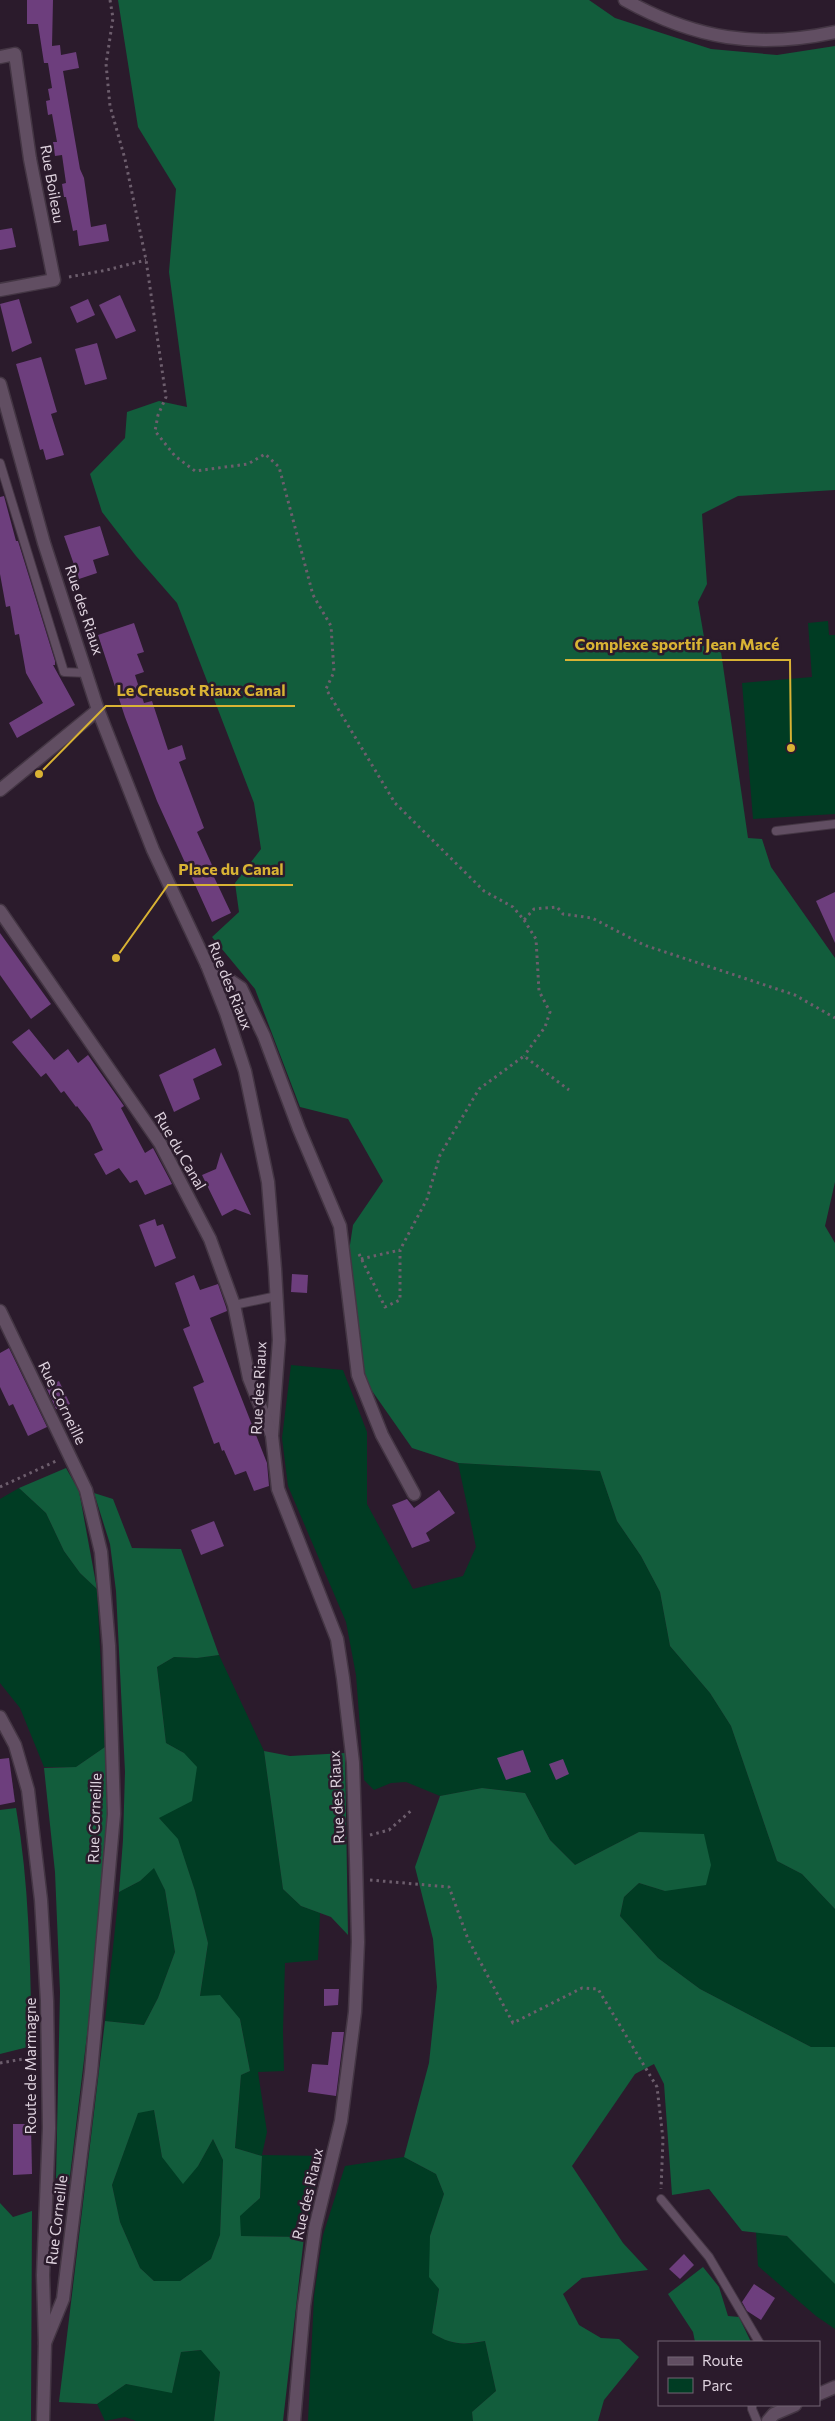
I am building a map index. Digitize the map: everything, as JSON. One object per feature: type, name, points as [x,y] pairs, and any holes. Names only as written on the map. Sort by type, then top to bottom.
[{"type":"street","points":[[625,0],[674,23],[733,39],[784,41],[835,32]]},
{"type":"street","name":"Rue Boileau","points":[[0,57],[15,54],[30,159],[54,280]]},
{"type":"street","points":[[0,290],[54,280]]},
{"type":"street","name":"Rue des Riaux","points":[[0,384],[3,412],[98,710],[153,850],[207,964],[226,1013],[245,1071],[268,1182],[277,1296],[279,1340],[272,1436],[278,1490],[337,1639],[353,1763],[358,1942],[355,2012],[341,2121],[315,2228],[304,2306],[294,2421]]},
{"type":"street","points":[[0,790],[98,710]]},
{"type":"street","name":"Rue du Canal","points":[[0,911],[160,1143],[210,1239],[234,1304],[249,1378],[272,1436]]},
{"type":"street","points":[[207,964],[242,988],[264,1036],[299,1128],[340,1226],[358,1375],[382,1435],[414,1494]]},
{"type":"street","name":"Rue Corneille","points":[[0,1311],[86,1490],[101,1552],[109,1646],[114,1814],[91,2072],[63,2299],[45,2343]]},
{"type":"street","name":"Route de Marmagne","points":[[0,1717],[15,1745],[28,1790],[34,1827],[42,1909],[48,2000],[48,2128],[43,2275],[45,2343],[42,2421]]},
{"type":"street","points":[[820,2394],[835,2387]]},
{"type":"street","points":[[768,2421],[774,2414],[793,2406]]},
{"type":"lane","points":[[0,463],[64,672],[87,674]]},
{"type":"lane","points":[[776,831],[835,824]]},
{"type":"lane","points":[[234,1304],[277,1296]]},
{"type":"lane","points":[[661,2199],[709,2256],[759,2341]]},
{"type":"lane","points":[[752,2406],[757,2421]]},
{"type":"path","points":[[110,0],[113,18],[106,64],[110,106],[125,159],[146,260],[166,397],[158,414],[154,431],[175,456],[195,471],[248,464],[265,454],[279,467],[313,595],[331,626],[334,672],[326,689],[395,803],[484,891],[513,907],[536,939],[539,990],[550,1012],[545,1027],[524,1056],[479,1089],[440,1155],[427,1199],[400,1250],[400,1300],[385,1307],[356,1250]]},
{"type":"path","points":[[54,280],[108,270],[146,260]]},
{"type":"path","points":[[524,920],[534,909],[557,907],[563,914],[592,918],[644,945],[795,995],[835,1018]]},
{"type":"path","points":[[524,1056],[569,1090]]},
{"type":"path","points":[[361,1259],[400,1250]]},
{"type":"path","points":[[0,1487],[68,1455]]},
{"type":"path","points":[[355,1839],[389,1830],[413,1808]]},
{"type":"path","points":[[357,1880],[383,1879],[449,1887],[468,1939],[513,2023],[582,1988],[598,1988],[657,2087],[663,2139],[661,2199]]},
{"type":"path","points":[[0,2064],[48,2055]]},
{"type":"green space","points":[[118,0],[589,0],[615,18],[711,49],[777,55],[835,46],[835,490],[738,496],[702,514],[707,584],[698,602],[705,643],[721,652],[748,838],[762,839],[771,867],[835,958],[835,1182],[825,1226],[835,1243],[835,1909],[802,1874],[777,1861],[731,1726],[710,1693],[670,1646],[660,1592],[641,1556],[617,1521],[600,1471],[458,1463],[412,1448],[363,1378],[348,1258],[353,1225],[383,1181],[348,1119],[300,1107],[255,989],[212,937],[239,912],[235,883],[261,849],[254,803],[177,603],[136,556],[102,512],[90,474],[125,438],[127,412],[159,401],[187,407],[169,272],[176,189],[138,127]]},
{"type":"green space","points":[[828,621],[829,635],[835,635],[835,814],[753,819],[742,683],[812,677],[808,623]]},
{"type":"green space","points":[[291,1365],[343,1370],[367,1432],[367,1504],[413,1589],[463,1576],[476,1547],[458,1463],[600,1471],[617,1521],[641,1556],[660,1592],[670,1646],[710,1693],[731,1726],[777,1861],[802,1874],[835,1909],[835,2047],[811,2047],[700,1989],[658,1958],[620,1916],[624,1897],[639,1883],[665,1891],[639,1832],[575,1865],[550,1840],[525,1793],[482,1788],[440,1796],[406,1782],[391,1783],[374,1790],[364,1780],[356,1675],[346,1622],[288,1486],[282,1438]]},
{"type":"green space","points":[[66,1468],[79,1491],[97,1589],[80,1573],[64,1551],[46,1513],[19,1488]]},
{"type":"green space","points":[[19,1488],[46,1513],[64,1551],[80,1573],[97,1589],[105,1747],[76,1767],[44,1767],[20,1708],[0,1683],[0,1499]]},
{"type":"green space","points":[[94,1493],[113,1499],[132,1548],[181,1549],[219,1655],[197,1658],[174,1657],[157,1667],[166,1743],[184,1753],[197,1767],[192,1801],[159,1818],[178,1839],[195,1891],[208,1943],[200,1996],[220,1995],[240,2019],[250,2071],[241,2075],[235,2148],[262,2156],[260,2198],[240,2216],[241,2236],[304,2237],[283,2421],[214,2421],[220,2372],[201,2350],[181,2352],[172,2393],[126,2384],[97,2404],[59,2402],[105,2021],[144,2025],[158,1998],[175,1952],[165,1890],[154,1868],[140,1881],[119,1892],[125,1772],[116,1591],[110,1544]],"holes":[[[154,2110],[162,2157],[183,2184],[198,2166],[213,2139],[223,2160],[220,2235],[211,2259],[180,2281],[154,2281],[140,2268],[120,2222],[112,2185],[138,2113]]]},
{"type":"green space","points":[[219,1655],[264,1751],[283,1889],[301,1906],[320,1913],[318,1960],[285,1963],[284,2071],[258,2072],[267,2132],[262,2155],[323,2156],[304,2237],[241,2236],[239,2216],[260,2198],[262,2156],[235,2148],[241,2075],[250,2071],[240,2019],[200,1996],[208,1943],[195,1891],[178,1840],[159,1818],[184,1753],[166,1743],[157,1667],[174,1657],[197,1658]]},
{"type":"green space","points":[[105,1747],[110,1816],[90,2010],[69,2184],[56,2178],[60,1992],[55,1872],[44,1768],[76,1767]]},
{"type":"green space","points":[[264,1751],[290,1756],[345,1753],[348,1935],[331,1917],[301,1906],[283,1889]]},
{"type":"green space","points":[[482,1788],[525,1793],[550,1840],[575,1865],[639,1832],[704,1834],[711,1865],[706,1885],[665,1891],[639,1883],[624,1897],[620,1916],[658,1958],[700,1989],[811,2047],[835,2047],[835,2284],[787,2236],[742,2231],[709,2189],[672,2195],[664,2084],[654,2064],[635,2074],[572,2166],[623,2243],[648,2270],[582,2278],[563,2294],[579,2325],[601,2338],[619,2339],[639,2357],[604,2400],[598,2421],[473,2421],[472,2412],[496,2391],[485,2341],[457,2343],[445,2340],[432,2333],[439,2289],[429,2277],[430,2236],[444,2194],[436,2174],[404,2157],[429,2063],[437,1987],[433,1939],[415,1867],[440,1796]]},
{"type":"green space","points":[[16,1808],[27,1897],[32,2046],[0,2054],[0,1810]]},
{"type":"green space","points":[[154,1867],[165,1890],[175,1952],[158,1998],[144,2025],[105,2021],[119,1892],[140,1881]]},
{"type":"green space","points":[[154,2110],[162,2157],[198,2166],[213,2139],[223,2160],[220,2235],[211,2259],[180,2281],[154,2281],[140,2268],[120,2222],[112,2185],[138,2112]]},
{"type":"green space","points":[[404,2157],[436,2174],[444,2194],[430,2236],[439,2289],[432,2333],[445,2340],[457,2343],[485,2341],[496,2391],[472,2412],[473,2421],[308,2421],[314,2296],[323,2235],[345,2166]]},
{"type":"green space","points":[[0,2203],[13,2217],[32,2211],[31,2421],[0,2421]]},
{"type":"green space","points":[[756,2232],[787,2236],[835,2283],[835,2329],[816,2316],[758,2266]]},
{"type":"green space","points":[[703,2267],[719,2287],[728,2316],[739,2317],[751,2341],[695,2341],[693,2332],[668,2294]]},
{"type":"green space","points":[[202,2350],[220,2372],[214,2421],[136,2421],[125,2417],[105,2421],[97,2404],[126,2384],[172,2392],[181,2352]]},
{"type":"building","points":[[27,0],[53,0],[52,46],[60,45],[61,55],[76,52],[79,68],[63,71],[80,169],[84,178],[91,227],[106,224],[109,241],[79,246],[77,230],[73,231],[62,184],[66,183],[62,155],[55,156],[53,142],[57,142],[52,114],[48,115],[46,101],[50,100],[48,89],[52,88],[48,63],[44,63],[38,24],[27,24]]},
{"type":"building","points":[[12,228],[16,247],[0,250],[0,230]]},
{"type":"building","points":[[120,295],[136,331],[116,339],[99,305]]},
{"type":"building","points":[[19,299],[32,343],[12,352],[0,304]]},
{"type":"building","points":[[88,299],[95,315],[77,323],[70,307]]},
{"type":"building","points":[[97,343],[107,379],[85,385],[75,349]]},
{"type":"building","points":[[41,357],[57,412],[51,414],[64,455],[46,460],[43,449],[40,450],[16,364]]},
{"type":"building","points":[[4,496],[16,541],[18,541],[55,661],[55,665],[53,665],[75,705],[17,738],[9,723],[43,703],[26,673],[19,634],[15,635],[10,606],[6,607],[0,574],[0,497]]},
{"type":"building","points":[[100,526],[109,555],[93,560],[97,573],[79,579],[64,536]]},
{"type":"building","points":[[134,623],[144,652],[137,654],[144,672],[135,675],[144,703],[152,701],[168,750],[182,745],[186,759],[179,762],[204,828],[197,832],[217,876],[214,877],[231,913],[212,922],[157,801],[125,717],[98,635]]},
{"type":"building","points":[[835,892],[835,943],[816,901]]},
{"type":"building","points":[[0,933],[51,1004],[31,1019],[0,975]]},
{"type":"building","points":[[29,1029],[54,1060],[68,1049],[78,1063],[88,1055],[124,1106],[121,1108],[145,1153],[153,1148],[172,1184],[145,1195],[137,1180],[130,1183],[119,1168],[106,1175],[94,1154],[103,1150],[90,1123],[64,1091],[61,1093],[46,1073],[41,1077],[12,1042]]},
{"type":"building","points":[[215,1048],[222,1065],[193,1079],[200,1099],[174,1112],[159,1075]]},
{"type":"building","points":[[221,1152],[251,1215],[235,1209],[222,1216],[202,1175],[216,1169]]},
{"type":"building","points":[[155,1219],[157,1226],[163,1224],[176,1258],[155,1267],[139,1225]]},
{"type":"building","points":[[292,1274],[308,1275],[307,1293],[291,1292]]},
{"type":"building","points":[[194,1275],[200,1290],[218,1284],[226,1307],[227,1311],[210,1318],[267,1463],[269,1486],[254,1491],[246,1471],[235,1475],[219,1442],[214,1444],[193,1387],[204,1382],[183,1329],[190,1326],[175,1283]]},
{"type":"building","points":[[9,1348],[47,1427],[28,1436],[13,1404],[9,1406],[0,1387],[0,1353]]},
{"type":"building","points":[[59,1381],[70,1404],[56,1409],[46,1387]]},
{"type":"building","points":[[439,1490],[455,1513],[426,1533],[430,1541],[412,1548],[392,1505],[407,1499],[414,1508]]},
{"type":"building","points":[[214,1521],[224,1546],[201,1555],[191,1530]]},
{"type":"building","points":[[523,1750],[531,1772],[506,1780],[497,1758]]},
{"type":"building","points":[[9,1758],[15,1802],[0,1805],[0,1759]]},
{"type":"building","points":[[563,1759],[569,1774],[556,1780],[549,1764]]},
{"type":"building","points":[[324,1989],[339,1989],[338,2005],[324,2006]]},
{"type":"building","points":[[332,2032],[344,2032],[336,2096],[308,2092],[312,2064],[328,2065]]},
{"type":"building","points":[[13,2124],[31,2124],[32,2174],[13,2175]]},
{"type":"building","points":[[684,2254],[694,2265],[680,2279],[669,2269]]},
{"type":"building","points":[[754,2284],[775,2298],[761,2320],[747,2311],[742,2302]]},
{"type":"place","name":"Complexe sportif Jean Macé","points":[[791,748]]},
{"type":"place","name":"Le Creusot Riaux Canal","points":[[39,774]]},
{"type":"place","name":"Place du Canal","points":[[116,958]]}]
